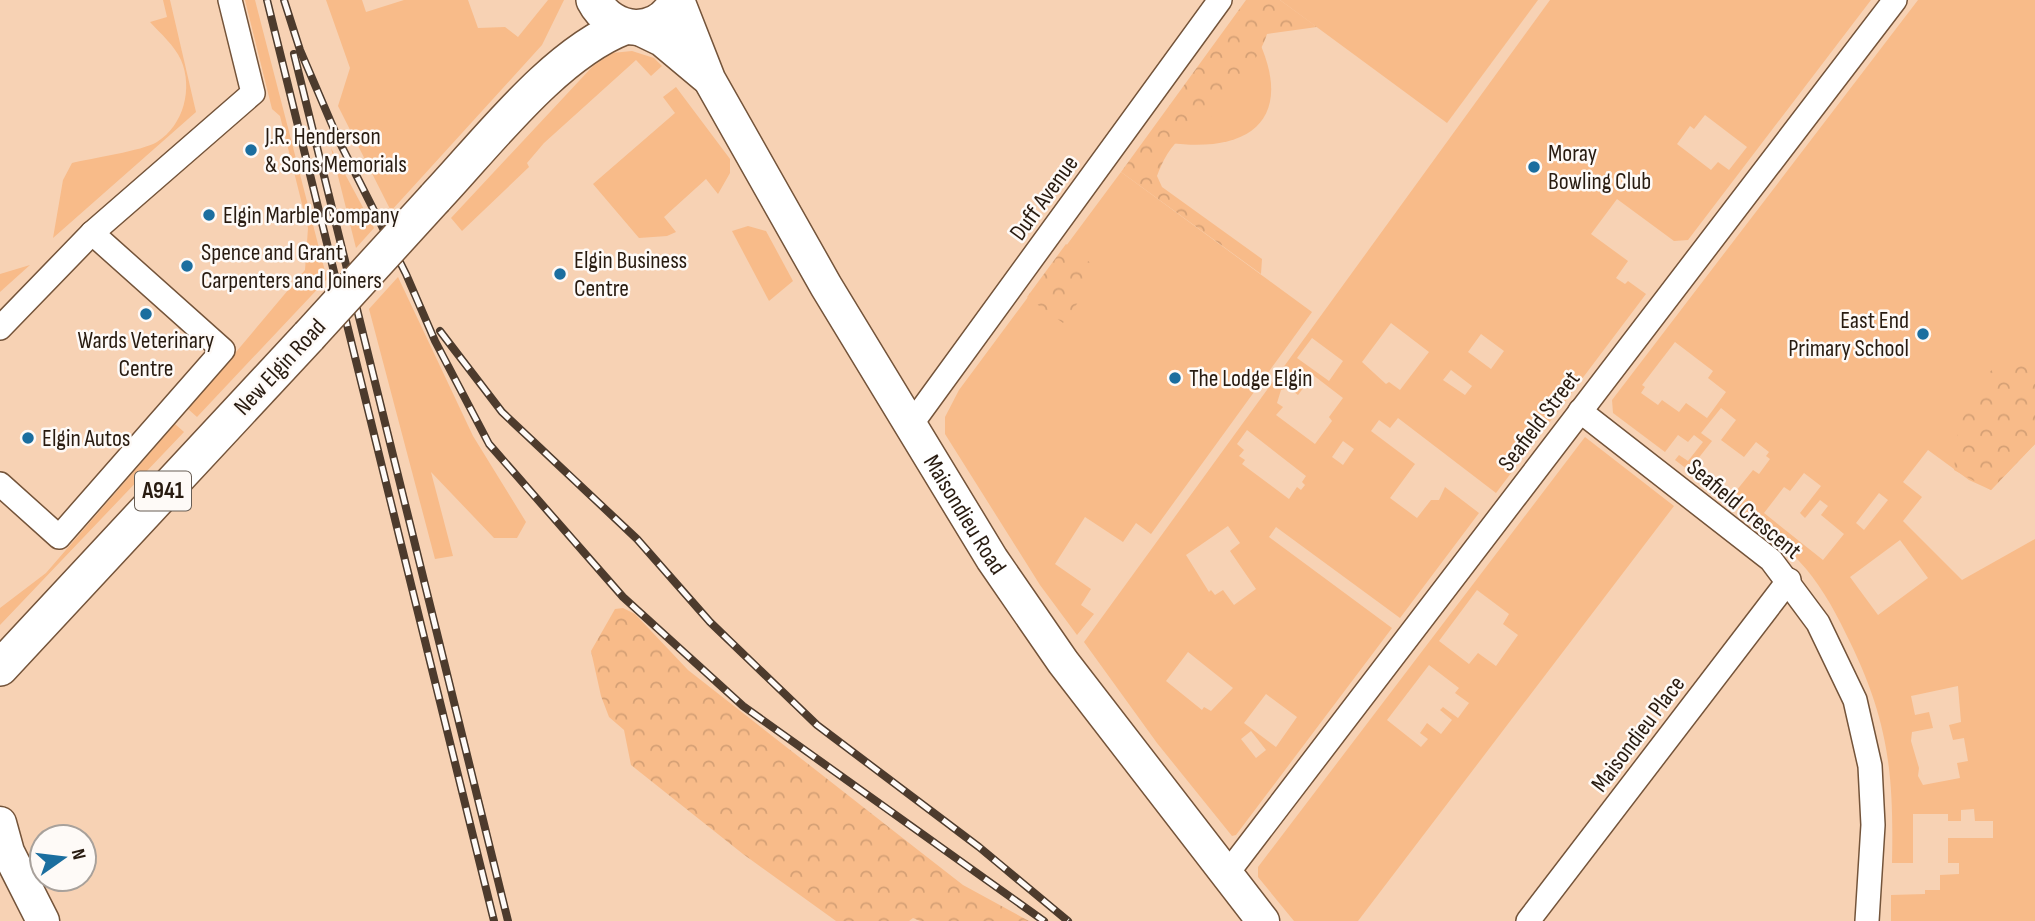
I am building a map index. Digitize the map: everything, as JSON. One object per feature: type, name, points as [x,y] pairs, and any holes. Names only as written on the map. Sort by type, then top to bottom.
[{"type":"main road","name":"New Elgin Road","points":[[541,86],[568,46],[587,0]]},
{"type":"main road","points":[[594,0],[606,17],[631,28]]},
{"type":"main road","name":"New Elgin Road","points":[[6,656],[541,86],[600,36],[657,23],[673,8],[677,0]]},
{"type":"street","points":[[0,328],[92,233],[253,93],[230,0]]},
{"type":"street","name":"Maisondieu Road","points":[[677,0],[709,79],[910,426],[1037,627],[1263,921]]},
{"type":"street","name":"Duff Avenue","points":[[910,426],[1220,0]]},
{"type":"street","name":"Seafield Street","points":[[1226,875],[1895,0]]},
{"type":"street","name":"Maisondieu Road","points":[[631,28],[662,40],[709,79]]},
{"type":"street","points":[[0,484],[59,537],[223,350],[92,233]]},
{"type":"street","name":"Seafield Crescent","points":[[1580,411],[1764,554],[1789,580],[1828,640],[1855,700],[1864,730],[1872,781],[1873,814],[1867,921]]},
{"type":"street","name":"Maisondieu Place","points":[[1528,921],[1789,580]]},
{"type":"street","points":[[3,839],[43,921]]},
{"type":"green space","points":[[163,0],[170,0],[196,112],[53,238],[63,180],[72,163],[157,142],[174,126],[180,116],[186,94],[185,71],[175,49],[150,22],[167,17]]},
{"type":"green space","points":[[245,0],[255,0],[327,279],[197,417],[188,409],[305,270],[308,228],[280,116],[272,109]]},
{"type":"green space","points":[[326,0],[362,0],[366,12],[404,0],[468,0],[478,28],[505,27],[518,37],[548,0],[564,0],[542,45],[391,211],[338,106],[350,68]]},
{"type":"green space","points":[[1246,0],[1280,0],[1317,27],[1267,34],[1238,84],[1207,121],[1171,148],[1157,176],[1162,187],[1262,259],[1261,274],[1121,172]]},
{"type":"green space","points":[[1280,0],[1538,0],[1447,123]]},
{"type":"green space","points":[[1550,0],[1871,0],[1688,240],[1674,241],[1617,199],[1591,234],[1628,261],[1616,278],[1625,284],[1628,281],[1646,294],[1496,493],[1398,418],[1390,428],[1379,420],[1371,431],[1415,464],[1390,498],[1417,518],[1431,500],[1439,500],[1445,487],[1479,513],[1400,618],[1276,527],[1269,537],[1392,628],[1236,835],[1232,836],[1157,743],[1084,642]],"holes":[[[1705,115],[1747,147],[1729,170],[1718,162],[1711,170],[1677,144],[1690,126],[1694,129]],[[1391,323],[1429,352],[1400,390],[1389,382],[1386,384],[1362,362]],[[1481,334],[1504,351],[1491,369],[1468,352]],[[1312,338],[1343,361],[1329,381],[1297,358]],[[1451,370],[1472,386],[1465,395],[1443,380]],[[1313,375],[1343,398],[1329,417],[1332,421],[1315,444],[1276,415],[1283,407],[1277,403],[1281,390],[1289,388],[1298,395]],[[1247,430],[1306,476],[1302,482],[1305,485],[1301,490],[1297,487],[1289,499],[1242,464],[1245,460],[1239,456],[1244,450],[1237,444]],[[1343,441],[1354,449],[1343,465],[1332,457]],[[1228,526],[1240,543],[1230,551],[1256,589],[1234,605],[1223,590],[1215,595],[1211,590],[1209,592],[1186,555]],[[1188,652],[1233,688],[1211,711],[1204,707],[1202,710],[1166,681]],[[1266,694],[1297,717],[1276,747],[1244,723]],[[1251,731],[1266,750],[1256,758],[1241,739]]]},
{"type":"green space","points":[[1918,0],[2035,0],[2035,444],[1991,490],[1969,480],[1928,450],[1903,482],[1922,497],[1903,521],[1962,580],[2035,539],[2035,921],[1891,921],[1891,895],[1925,894],[1925,890],[1940,890],[1940,875],[1959,874],[1959,863],[1948,863],[1948,838],[1993,838],[1993,821],[1975,821],[1974,809],[1961,810],[1961,821],[1948,821],[1948,814],[1913,814],[1913,863],[1892,863],[1892,800],[1879,718],[1859,663],[1825,595],[1799,561],[1770,534],[1675,460],[1679,455],[1688,461],[1703,442],[1694,435],[1688,442],[1678,435],[1665,452],[1613,413],[1612,400]],"holes":[[[1675,342],[1713,371],[1708,378],[1726,392],[1707,418],[1686,403],[1679,412],[1662,400],[1658,405],[1641,393],[1645,387],[1642,385]],[[1721,408],[1736,420],[1721,440],[1744,457],[1756,442],[1769,452],[1766,456],[1770,459],[1759,474],[1753,470],[1732,496],[1693,465],[1712,441],[1701,433]],[[1804,473],[1821,486],[1800,513],[1805,518],[1820,500],[1828,506],[1821,515],[1844,534],[1823,560],[1764,513],[1784,487],[1790,491]],[[1879,493],[1888,500],[1864,530],[1856,523]],[[1900,540],[1928,578],[1878,615],[1850,577]],[[1958,686],[1961,722],[1949,725],[1953,740],[1964,738],[1968,761],[1957,763],[1960,778],[1923,785],[1918,776],[1919,768],[1911,741],[1912,732],[1933,728],[1929,712],[1915,715],[1911,696]]]},
{"type":"green space","points":[[1255,33],[1267,61],[1271,86],[1269,106],[1260,122],[1245,134],[1225,142],[1200,145],[1170,143]]},
{"type":"green space","points":[[632,51],[654,58],[662,66],[651,76],[636,60],[544,143],[527,163],[529,167],[462,231],[451,218],[593,66],[612,53]]},
{"type":"green space","points":[[676,87],[730,159],[730,173],[718,194],[706,179],[664,217],[676,232],[667,236],[639,238],[593,184],[675,113],[663,97]]},
{"type":"green space","points":[[331,148],[374,228],[356,248]]},
{"type":"green space","points":[[1121,172],[1312,312],[1151,534],[1136,523],[1123,542],[1085,517],[1055,564],[1091,589],[1081,605],[1094,614],[1077,635],[1040,585],[945,434],[945,417],[959,390]]},
{"type":"green space","points":[[748,226],[766,231],[793,281],[769,301],[732,231]]},
{"type":"green space","points":[[1066,244],[1101,271],[1063,323],[1027,297]]},
{"type":"green space","points":[[30,265],[0,292],[0,274]]},
{"type":"green space","points":[[398,277],[473,436],[526,522],[517,538],[494,538],[431,472],[453,556],[435,559],[369,309]]},
{"type":"green space","points":[[2010,363],[2028,364],[2035,368],[2035,444],[1991,490],[1954,470],[1958,425],[1974,402],[1979,379],[1998,366]]},
{"type":"green space","points":[[175,424],[184,432],[0,625],[0,608],[46,573]]},
{"type":"green space","points":[[1585,437],[1674,506],[1358,921],[1294,921],[1258,877],[1258,867]],"holes":[[[1477,590],[1509,614],[1503,624],[1518,635],[1496,666],[1478,653],[1469,664],[1439,641]],[[1429,665],[1459,688],[1455,693],[1469,703],[1458,718],[1443,707],[1440,710],[1452,720],[1441,734],[1427,723],[1420,733],[1428,739],[1421,747],[1387,720]]]},
{"type":"green space","points":[[623,608],[635,614],[688,670],[963,885],[1029,921],[920,921],[913,918],[909,921],[836,921],[743,854],[631,765],[624,730],[609,717],[601,696],[591,651],[615,609]]},
{"type":"railway","points":[[267,0],[494,921]]},
{"type":"railway","points":[[284,0],[300,50],[339,141],[406,274],[435,341],[489,444],[623,597],[743,706],[1044,921]]},
{"type":"railway","points":[[294,54],[508,921]]},
{"type":"railway","points":[[440,331],[502,412],[637,539],[710,622],[817,725],[979,847],[1068,921]]},
{"type":"place","name":"J.R. Henderson & Sons Memorials","points":[[251,150]]},
{"type":"place","name":"Moray Bowling Club","points":[[1534,167]]},
{"type":"place","name":"Elgin Marble Company","points":[[209,215]]},
{"type":"place","name":"Spence and Grant Carpenters and Joiners","points":[[187,266]]},
{"type":"place","name":"Elgin Business Centre","points":[[560,274]]},
{"type":"place","name":"Wards Veterinary Centre","points":[[146,314]]},
{"type":"place","name":"East End Primary School","points":[[1923,334]]},
{"type":"place","name":"The Lodge Elgin","points":[[1175,378]]},
{"type":"place","name":"Elgin Autos","points":[[28,438]]}]
